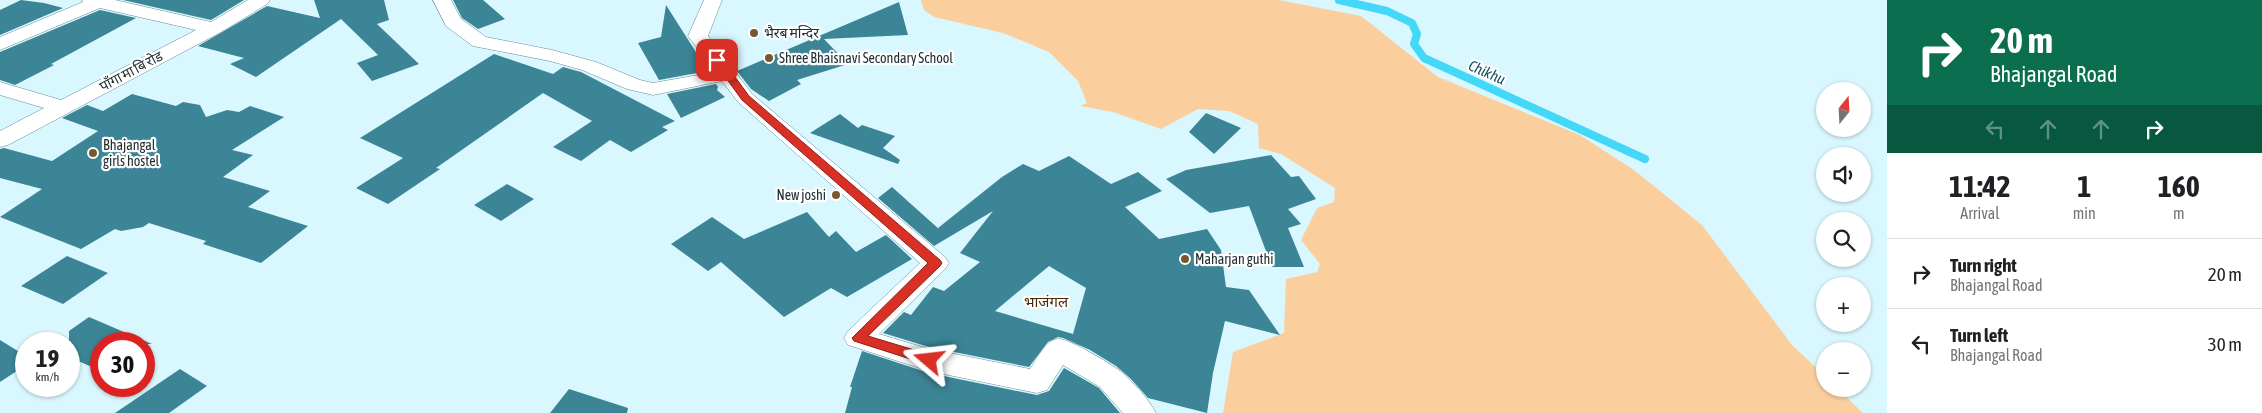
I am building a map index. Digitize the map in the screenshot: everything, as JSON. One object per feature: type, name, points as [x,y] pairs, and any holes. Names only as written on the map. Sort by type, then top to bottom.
[{"type":"street","name":"पाँगा मा बि रोड","points":[[0,140],[214,28],[261,0]]},
{"type":"street","points":[[442,0],[453,22],[480,42],[552,56],[589,66],[634,85],[653,89],[709,79],[727,72]]},
{"type":"street","points":[[713,0],[698,36],[745,98],[936,263],[858,338],[929,360],[1037,382],[1059,349],[1110,379],[1141,413]]},
{"type":"street","points":[[0,44],[95,1],[214,28]]},
{"type":"street","points":[[0,88],[62,107]]},
{"type":"shaded area","points":[[921,0],[1279,0],[1361,16],[1438,77],[1580,135],[1634,170],[1702,225],[1792,345],[1816,368],[1816,397],[1846,397],[1863,413],[1223,413],[1233,352],[1284,333],[1286,279],[1317,272],[1320,264],[1301,240],[1317,208],[1334,202],[1335,188],[1281,154],[1259,148],[1258,124],[1229,111],[1198,109],[1161,129],[1113,112],[1080,106],[1087,103],[1078,81],[1049,52],[1003,33],[934,17],[924,10]]},
{"type":"building","points":[[21,0],[63,8],[0,35],[0,10]]},
{"type":"building","points":[[123,0],[244,0],[211,20]]},
{"type":"building","points":[[314,0],[384,0],[389,20],[377,24],[419,64],[372,81],[357,63],[378,55],[341,19],[256,77],[230,64],[244,58],[198,46],[267,6],[320,18]]},
{"type":"building","points":[[453,0],[483,0],[505,19],[478,29],[462,18]]},
{"type":"building","points":[[899,2],[908,35],[824,39],[848,64],[797,80],[801,84],[769,101],[751,89],[737,71]]},
{"type":"building","points":[[666,5],[708,71],[659,80],[638,43],[661,37]]},
{"type":"building","points":[[100,10],[136,18],[15,85],[0,80],[0,52]]},
{"type":"building","points":[[494,54],[553,74],[563,67],[581,72],[675,121],[662,127],[668,130],[631,152],[610,140],[581,161],[553,147],[592,121],[543,93],[436,168],[440,169],[388,204],[356,188],[403,158],[360,138]]},
{"type":"building","points":[[716,84],[717,90],[725,97],[681,118],[667,94]]},
{"type":"building","points":[[132,94],[176,106],[183,102],[200,105],[206,117],[227,110],[239,112],[250,106],[284,117],[232,150],[253,155],[223,177],[270,191],[248,207],[308,226],[261,263],[203,244],[206,241],[149,223],[143,227],[121,231],[115,229],[81,249],[0,217],[42,189],[0,178],[0,149],[4,148],[52,161],[98,131],[62,118],[87,105],[103,111]]},
{"type":"building","points":[[1206,113],[1241,128],[1214,154],[1189,132]]},
{"type":"building","points":[[840,114],[858,128],[862,125],[895,136],[883,148],[900,160],[898,164],[810,133]]},
{"type":"building","points":[[1271,155],[1291,177],[1299,176],[1316,199],[1288,209],[1301,224],[1288,228],[1304,267],[1272,267],[1249,206],[1210,213],[1166,179],[1186,170]]},
{"type":"building","points":[[1069,156],[1111,184],[1138,172],[1162,191],[1125,207],[1159,239],[1207,229],[1221,250],[1226,287],[1249,290],[1280,335],[1225,321],[1213,373],[1207,413],[1148,398],[1116,366],[1090,350],[1063,338],[1058,337],[1048,342],[1029,367],[929,347],[883,333],[904,312],[911,315],[933,287],[944,291],[980,262],[960,253],[993,211],[934,246],[878,198],[892,187],[940,230],[938,228],[1002,177],[1023,164],[1039,171]],"holes":[[[1049,266],[1086,288],[1073,334],[995,311]]]},
{"type":"building","points":[[507,184],[534,199],[501,221],[474,205]]},
{"type":"building","points":[[807,212],[829,237],[836,231],[856,252],[886,235],[912,259],[847,297],[831,288],[784,317],[721,262],[708,271],[671,244],[712,217],[744,239]]},
{"type":"building","points":[[67,256],[108,273],[63,304],[21,286]]},
{"type":"building","points":[[89,317],[124,332],[90,332],[90,366],[80,362],[80,332],[69,331]]},
{"type":"building","points":[[0,340],[15,349],[15,372],[0,382]]},
{"type":"building","points":[[862,351],[929,373],[1037,395],[1049,391],[1064,368],[1099,388],[1120,413],[845,413],[852,387],[850,387]]},
{"type":"building","points":[[180,369],[207,386],[169,413],[115,413],[139,397],[155,397],[155,386]]},
{"type":"building","points":[[569,389],[628,408],[627,413],[550,413]]},
{"type":"waterway","name":"Chikhu","points":[[1339,0],[1387,11],[1412,23],[1417,34],[1414,44],[1424,58],[1645,159]]},
{"type":"place","name":"भैरब मन्दिर","points":[[754,33]]},
{"type":"place","name":"Shree Bhaisnavi Secondary School","points":[[769,58]]},
{"type":"place","name":"Bhajangal girls hostel","points":[[93,153]]},
{"type":"place","name":"New joshi","points":[[836,195]]},
{"type":"place","name":"Maharjan guthi","points":[[1185,259]]},
{"type":"district","name":"भाजंगल","points":[[1046,301]]},
{"type":"route","points":[[717,60],[745,98],[936,263],[858,338],[929,360]]}]
